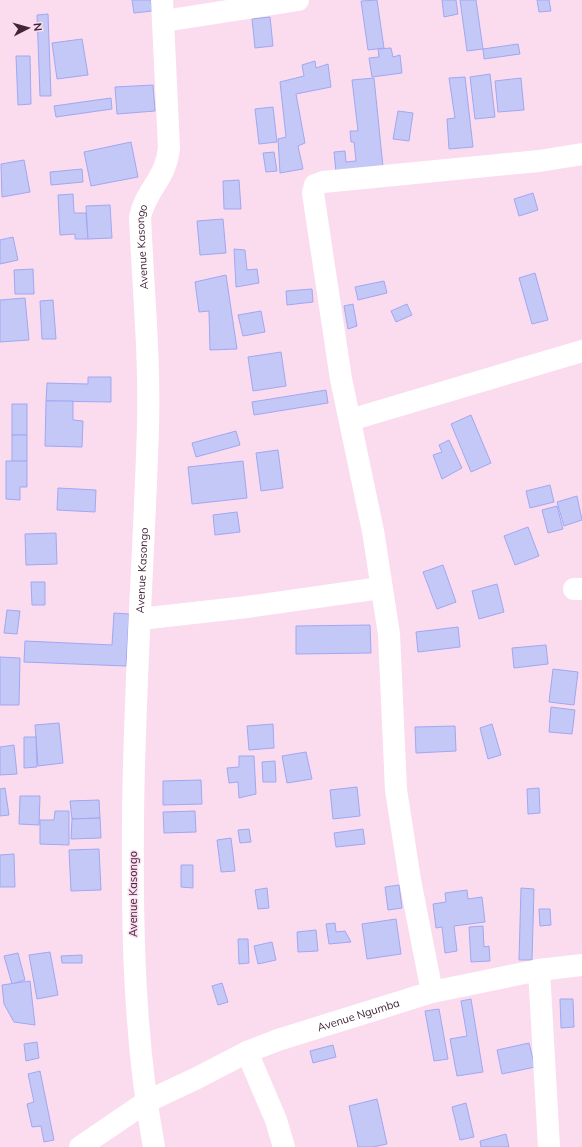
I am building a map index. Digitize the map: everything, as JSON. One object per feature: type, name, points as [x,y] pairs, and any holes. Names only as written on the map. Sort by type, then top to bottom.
[{"type":"street","name":"Avenue Kasongo","points":[[154,1147],[146,1102],[134,981],[132,930],[134,759],[148,425],[148,351],[140,217],[143,204],[162,176],[168,161],[169,148],[162,0]]},
{"type":"street","points":[[164,21],[298,0]]},
{"type":"street","points":[[432,992],[410,880],[396,790],[389,634],[373,531],[341,379],[320,247],[313,192],[315,185],[324,182],[539,161],[582,154]]},
{"type":"street","points":[[350,420],[582,351]]},
{"type":"street","points":[[140,619],[247,607],[381,588]]},
{"type":"street","name":"Avenue Ngumba","points":[[80,1147],[146,1102],[247,1052],[278,1040],[432,992],[539,970],[582,965]]},
{"type":"street","points":[[539,970],[549,1147]]},
{"type":"street","points":[[247,1052],[276,1120],[284,1147]]},
{"type":"building","points":[[132,0],[151,0],[152,11],[134,13]]},
{"type":"building","points":[[377,0],[384,48],[368,50],[361,1]]},
{"type":"building","points":[[442,0],[456,0],[458,14],[444,17]]},
{"type":"building","points":[[460,0],[476,0],[483,49],[467,51]]},
{"type":"building","points":[[537,0],[549,0],[551,11],[539,12]]},
{"type":"building","points":[[48,14],[51,96],[40,96],[37,15]]},
{"type":"building","points":[[270,17],[273,46],[255,48],[252,19]]},
{"type":"building","points":[[82,39],[88,75],[57,79],[52,43]]},
{"type":"building","points":[[518,44],[520,54],[484,59],[483,49]]},
{"type":"building","points":[[391,48],[393,57],[400,55],[402,73],[372,77],[369,58],[379,57],[378,49]]},
{"type":"building","points":[[16,56],[30,56],[31,104],[18,105]]},
{"type":"building","points":[[315,61],[316,68],[328,64],[331,87],[296,94],[305,143],[298,146],[303,169],[280,173],[278,139],[286,137],[280,82],[304,76],[302,65]]},
{"type":"building","points":[[490,74],[495,117],[475,119],[470,77]]},
{"type":"building","points":[[465,77],[473,147],[449,149],[447,119],[455,118],[449,78]]},
{"type":"building","points":[[374,78],[383,167],[336,172],[334,152],[345,151],[346,162],[356,161],[354,142],[351,142],[350,131],[358,131],[352,80]]},
{"type":"building","points":[[521,78],[524,110],[498,112],[495,81]]},
{"type":"building","points":[[153,85],[155,111],[117,114],[115,87]]},
{"type":"building","points":[[111,98],[112,109],[56,117],[54,106]]},
{"type":"building","points":[[273,107],[277,142],[259,144],[255,109]]},
{"type":"building","points":[[398,111],[413,113],[409,141],[393,139]]},
{"type":"building","points":[[131,142],[138,177],[91,186],[84,152]]},
{"type":"building","points":[[274,152],[277,171],[266,172],[263,153]]},
{"type":"building","points":[[24,160],[30,192],[2,197],[1,164]]},
{"type":"building","points":[[82,169],[83,182],[51,185],[50,172]]},
{"type":"building","points":[[239,180],[241,209],[224,209],[223,181]]},
{"type":"building","points":[[533,193],[538,210],[519,216],[514,199]]},
{"type":"building","points":[[73,194],[74,213],[86,213],[88,239],[75,239],[75,234],[60,235],[58,195]]},
{"type":"building","points":[[110,205],[112,238],[88,239],[86,206]]},
{"type":"building","points":[[223,219],[226,253],[200,255],[197,221]]},
{"type":"building","points":[[13,237],[18,260],[0,264],[0,240]]},
{"type":"building","points":[[234,249],[245,250],[247,270],[257,269],[259,283],[236,287]]},
{"type":"building","points":[[33,269],[34,294],[15,294],[14,270]]},
{"type":"building","points":[[535,273],[548,320],[532,324],[519,278]]},
{"type":"building","points":[[226,275],[237,349],[210,350],[209,311],[199,312],[195,282]]},
{"type":"building","points":[[384,281],[387,293],[358,300],[355,287]]},
{"type":"building","points":[[312,289],[313,302],[287,305],[286,291]]},
{"type":"building","points":[[25,298],[29,340],[0,342],[0,300]]},
{"type":"building","points":[[53,300],[56,339],[42,339],[40,301]]},
{"type":"building","points":[[353,304],[357,326],[348,329],[344,306]]},
{"type":"building","points":[[407,304],[412,315],[396,322],[391,311]]},
{"type":"building","points":[[261,311],[265,332],[243,336],[238,315]]},
{"type":"building","points":[[281,352],[286,386],[253,391],[248,357]]},
{"type":"building","points":[[88,377],[111,377],[111,402],[46,401],[47,383],[88,384]]},
{"type":"building","points":[[326,390],[328,403],[254,415],[252,402]]},
{"type":"building","points":[[46,401],[73,401],[73,420],[83,421],[82,447],[45,446]]},
{"type":"building","points":[[12,404],[27,404],[27,435],[12,435]]},
{"type":"building","points":[[471,415],[491,463],[471,472],[451,424]]},
{"type":"building","points":[[236,431],[240,445],[196,457],[192,443]]},
{"type":"building","points":[[12,435],[27,435],[27,461],[12,462]]},
{"type":"building","points":[[449,440],[462,468],[442,479],[433,455],[442,452],[439,445]]},
{"type":"building","points":[[278,450],[283,488],[261,491],[256,453]]},
{"type":"building","points":[[6,461],[27,461],[27,487],[20,487],[20,500],[6,499]]},
{"type":"building","points":[[243,461],[247,498],[192,504],[188,467]]},
{"type":"building","points":[[550,485],[554,502],[530,508],[526,491]]},
{"type":"building","points":[[58,488],[96,490],[95,512],[57,510]]},
{"type":"building","points":[[577,496],[582,520],[564,526],[557,502]]},
{"type":"building","points":[[557,506],[563,529],[548,533],[542,510]]},
{"type":"building","points":[[237,512],[240,532],[215,535],[213,515]]},
{"type":"building","points":[[528,527],[539,556],[515,565],[504,536]]},
{"type":"building","points":[[56,533],[57,564],[26,565],[25,534]]},
{"type":"building","points":[[443,565],[456,602],[437,609],[423,572]]},
{"type":"building","points":[[31,582],[45,582],[45,605],[32,605]]},
{"type":"building","points":[[497,584],[504,612],[479,619],[472,591]]},
{"type":"building","points":[[7,610],[20,611],[17,634],[4,633]]},
{"type":"building","points":[[114,613],[129,614],[126,666],[24,662],[25,641],[112,645]]},
{"type":"building","points":[[370,625],[371,653],[296,654],[296,626]]},
{"type":"building","points":[[458,627],[460,647],[418,652],[416,632]]},
{"type":"building","points":[[546,645],[548,664],[514,668],[512,648]]},
{"type":"building","points":[[0,657],[20,658],[19,705],[0,705]]},
{"type":"building","points":[[553,669],[578,672],[574,705],[549,702]]},
{"type":"building","points":[[551,707],[575,710],[572,734],[549,732]]},
{"type":"building","points":[[59,723],[63,763],[38,766],[35,725]]},
{"type":"building","points":[[273,724],[274,748],[249,750],[247,726]]},
{"type":"building","points":[[492,724],[501,755],[488,759],[480,728]]},
{"type":"building","points":[[455,726],[456,751],[416,753],[415,727]]},
{"type":"building","points":[[24,737],[36,737],[37,767],[24,768]]},
{"type":"building","points":[[14,745],[17,774],[0,775],[0,747]]},
{"type":"building","points":[[306,752],[312,779],[287,783],[282,756]]},
{"type":"building","points":[[239,756],[254,756],[256,794],[239,798],[238,782],[229,783],[227,768],[239,767]]},
{"type":"building","points":[[275,761],[276,782],[263,782],[262,762]]},
{"type":"building","points":[[201,780],[202,804],[163,805],[163,781]]},
{"type":"building","points":[[357,787],[360,816],[333,819],[330,790]]},
{"type":"building","points":[[5,788],[9,815],[0,816],[0,789]]},
{"type":"building","points":[[539,788],[540,813],[528,814],[527,789]]},
{"type":"building","points":[[20,796],[40,796],[39,825],[19,824]]},
{"type":"building","points":[[99,800],[100,818],[72,819],[70,801]]},
{"type":"building","points":[[55,811],[69,811],[69,845],[40,844],[40,820],[54,820]]},
{"type":"building","points":[[195,811],[196,832],[164,833],[163,812]]},
{"type":"building","points":[[100,818],[101,838],[71,839],[72,819]]},
{"type":"building","points":[[249,829],[251,842],[240,843],[238,830]]},
{"type":"building","points":[[363,829],[365,844],[336,847],[334,833]]},
{"type":"building","points":[[231,838],[235,871],[221,872],[217,840]]},
{"type":"building","points":[[99,849],[101,890],[71,891],[69,850]]},
{"type":"building","points":[[14,854],[15,887],[0,887],[0,855]]},
{"type":"building","points":[[181,865],[193,865],[193,888],[181,887]]},
{"type":"building","points":[[399,885],[402,908],[388,910],[385,887]]},
{"type":"building","points":[[267,888],[269,908],[258,909],[255,890]]},
{"type":"building","points":[[521,888],[534,889],[532,960],[519,960]]},
{"type":"building","points":[[467,890],[468,899],[482,897],[485,922],[454,926],[457,951],[445,953],[442,927],[436,928],[433,904],[446,902],[445,893]]},
{"type":"building","points":[[539,909],[550,909],[551,925],[540,926]]},
{"type":"building","points":[[396,919],[401,954],[367,959],[362,924]]},
{"type":"building","points":[[335,923],[336,932],[345,931],[351,942],[329,944],[326,924]]},
{"type":"building","points":[[483,926],[484,947],[489,946],[490,961],[471,962],[469,927]]},
{"type":"building","points":[[316,930],[318,951],[298,952],[297,932]]},
{"type":"building","points":[[238,939],[248,939],[249,963],[239,964]]},
{"type":"building","points":[[272,942],[276,960],[258,964],[254,946]]},
{"type":"building","points":[[50,952],[58,995],[37,999],[29,955]]},
{"type":"building","points":[[18,953],[25,980],[12,984],[4,956]]},
{"type":"building","points":[[82,955],[82,963],[62,963],[61,956]]},
{"type":"building","points":[[30,981],[35,1025],[14,1022],[4,1004],[2,985]]},
{"type":"building","points":[[222,983],[228,1002],[218,1005],[212,986]]},
{"type":"building","points":[[471,999],[483,1072],[457,1076],[450,1039],[467,1036],[461,1001]]},
{"type":"building","points":[[560,999],[573,999],[574,1027],[561,1028]]},
{"type":"building","points":[[439,1009],[448,1059],[434,1061],[425,1011]]},
{"type":"building","points":[[37,1042],[39,1058],[26,1061],[24,1044]]},
{"type":"building","points":[[529,1043],[535,1067],[502,1074],[497,1050]]},
{"type":"building","points":[[333,1045],[336,1057],[313,1063],[310,1051]]},
{"type":"building","points":[[40,1071],[54,1140],[44,1142],[41,1126],[32,1127],[27,1104],[34,1102],[28,1074]]},
{"type":"building","points":[[377,1099],[387,1144],[373,1147],[358,1147],[349,1106]]},
{"type":"building","points":[[466,1103],[474,1137],[460,1140],[452,1107]]},
{"type":"building","points":[[506,1134],[509,1147],[481,1147],[480,1141]]}]
